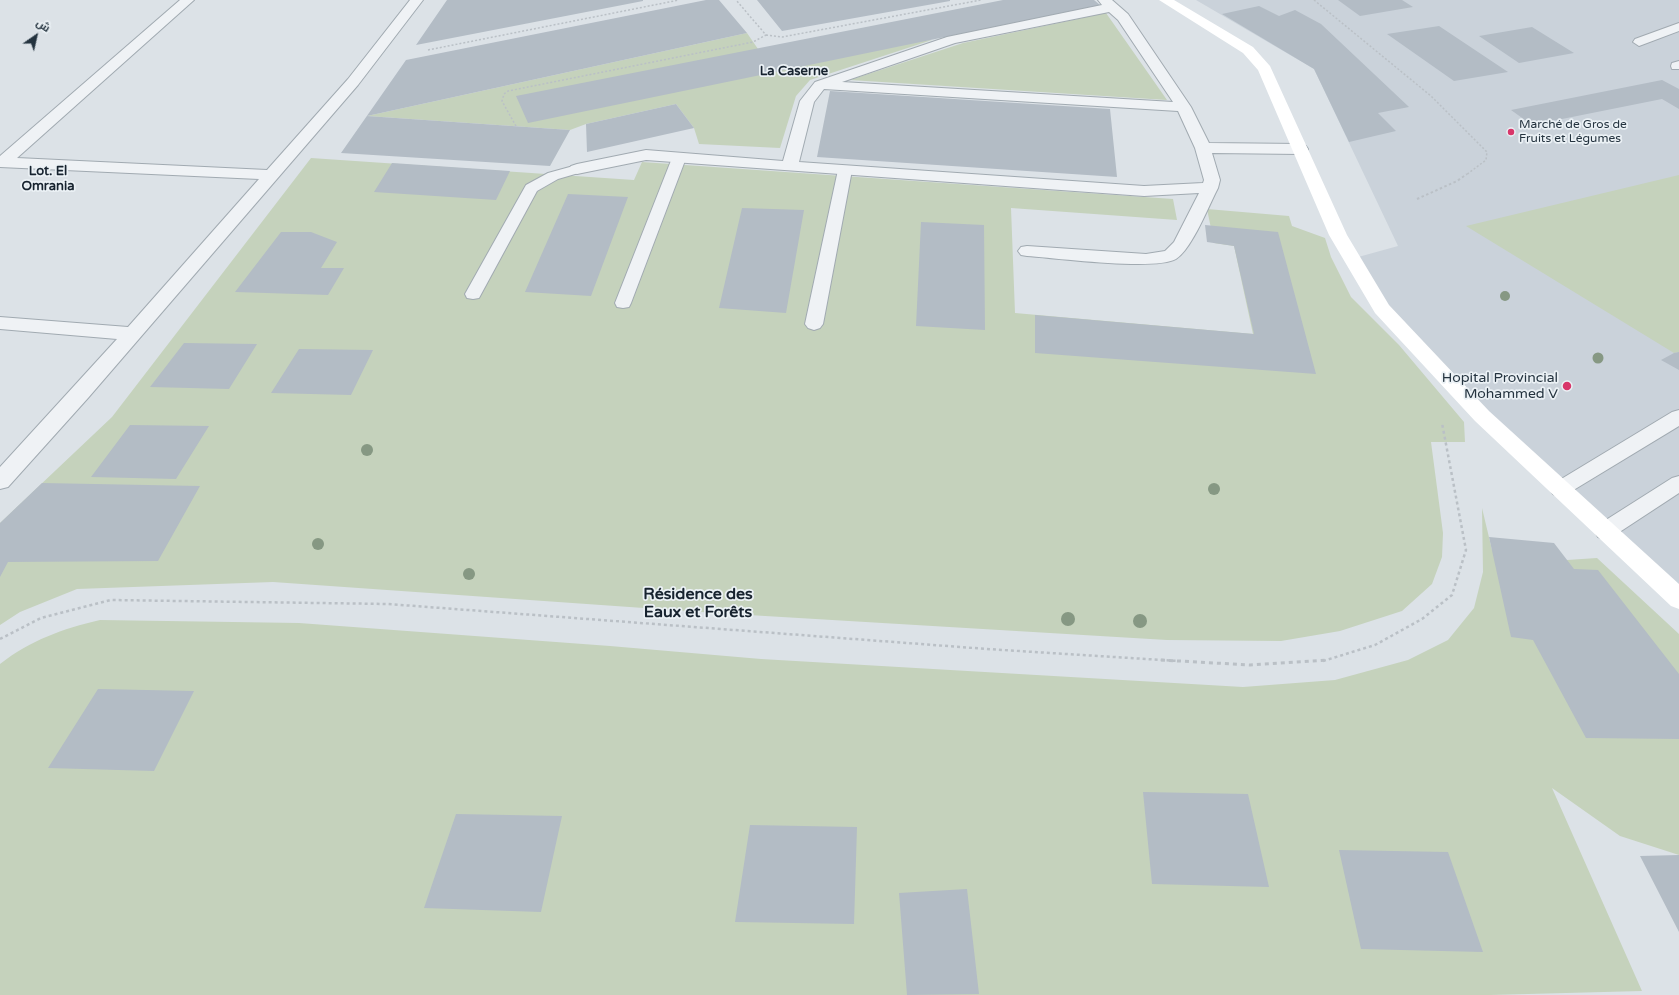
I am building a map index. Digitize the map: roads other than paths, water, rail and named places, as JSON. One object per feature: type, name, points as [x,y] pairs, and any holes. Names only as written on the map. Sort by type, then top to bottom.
[{"type":"street","points":[[2,162],[188,0]]},
{"type":"street","points":[[0,480],[132,334],[354,82],[417,0]]},
{"type":"street","points":[[1165,0],[1253,54],[1265,69],[1338,235],[1382,309],[1482,416],[1679,599]]},
{"type":"street","points":[[790,166],[807,101],[820,85],[952,40],[1108,3],[1123,17],[1184,107],[1202,148],[1212,180],[1210,188],[1182,245],[1170,255],[1146,258],[1027,251]]},
{"type":"street","points":[[820,85],[1184,107]]},
{"type":"street","points":[[1202,148],[1300,149]]},
{"type":"street","points":[[576,169],[646,155],[1144,191],[1210,188]]},
{"type":"street","points":[[2,162],[272,175]]},
{"type":"street","points":[[0,323],[132,334]]},
{"type":"lane","points":[[1639,42],[1679,27]]},
{"type":"lane","points":[[623,303],[678,158]]},
{"type":"lane","points":[[473,294],[531,188],[554,174],[576,169]]},
{"type":"lane","points":[[814,324],[845,170]]},
{"type":"lane","points":[[1560,489],[1679,417]]},
{"type":"lane","points":[[1605,531],[1679,483]]},
{"type":"place","name":"Marché de Gros de Fruits et Légumes","points":[[1511,132]]},
{"type":"place","name":"Hopital Provincial Mohammed V","points":[[1567,386]]},
{"type":"district","name":"La Caserne","points":[[794,72]]},
{"type":"district","name":"Lot. El Omrania","points":[[48,180]]},
{"type":"district","name":"Résidence des Eaux et Forêts","points":[[698,604]]}]
